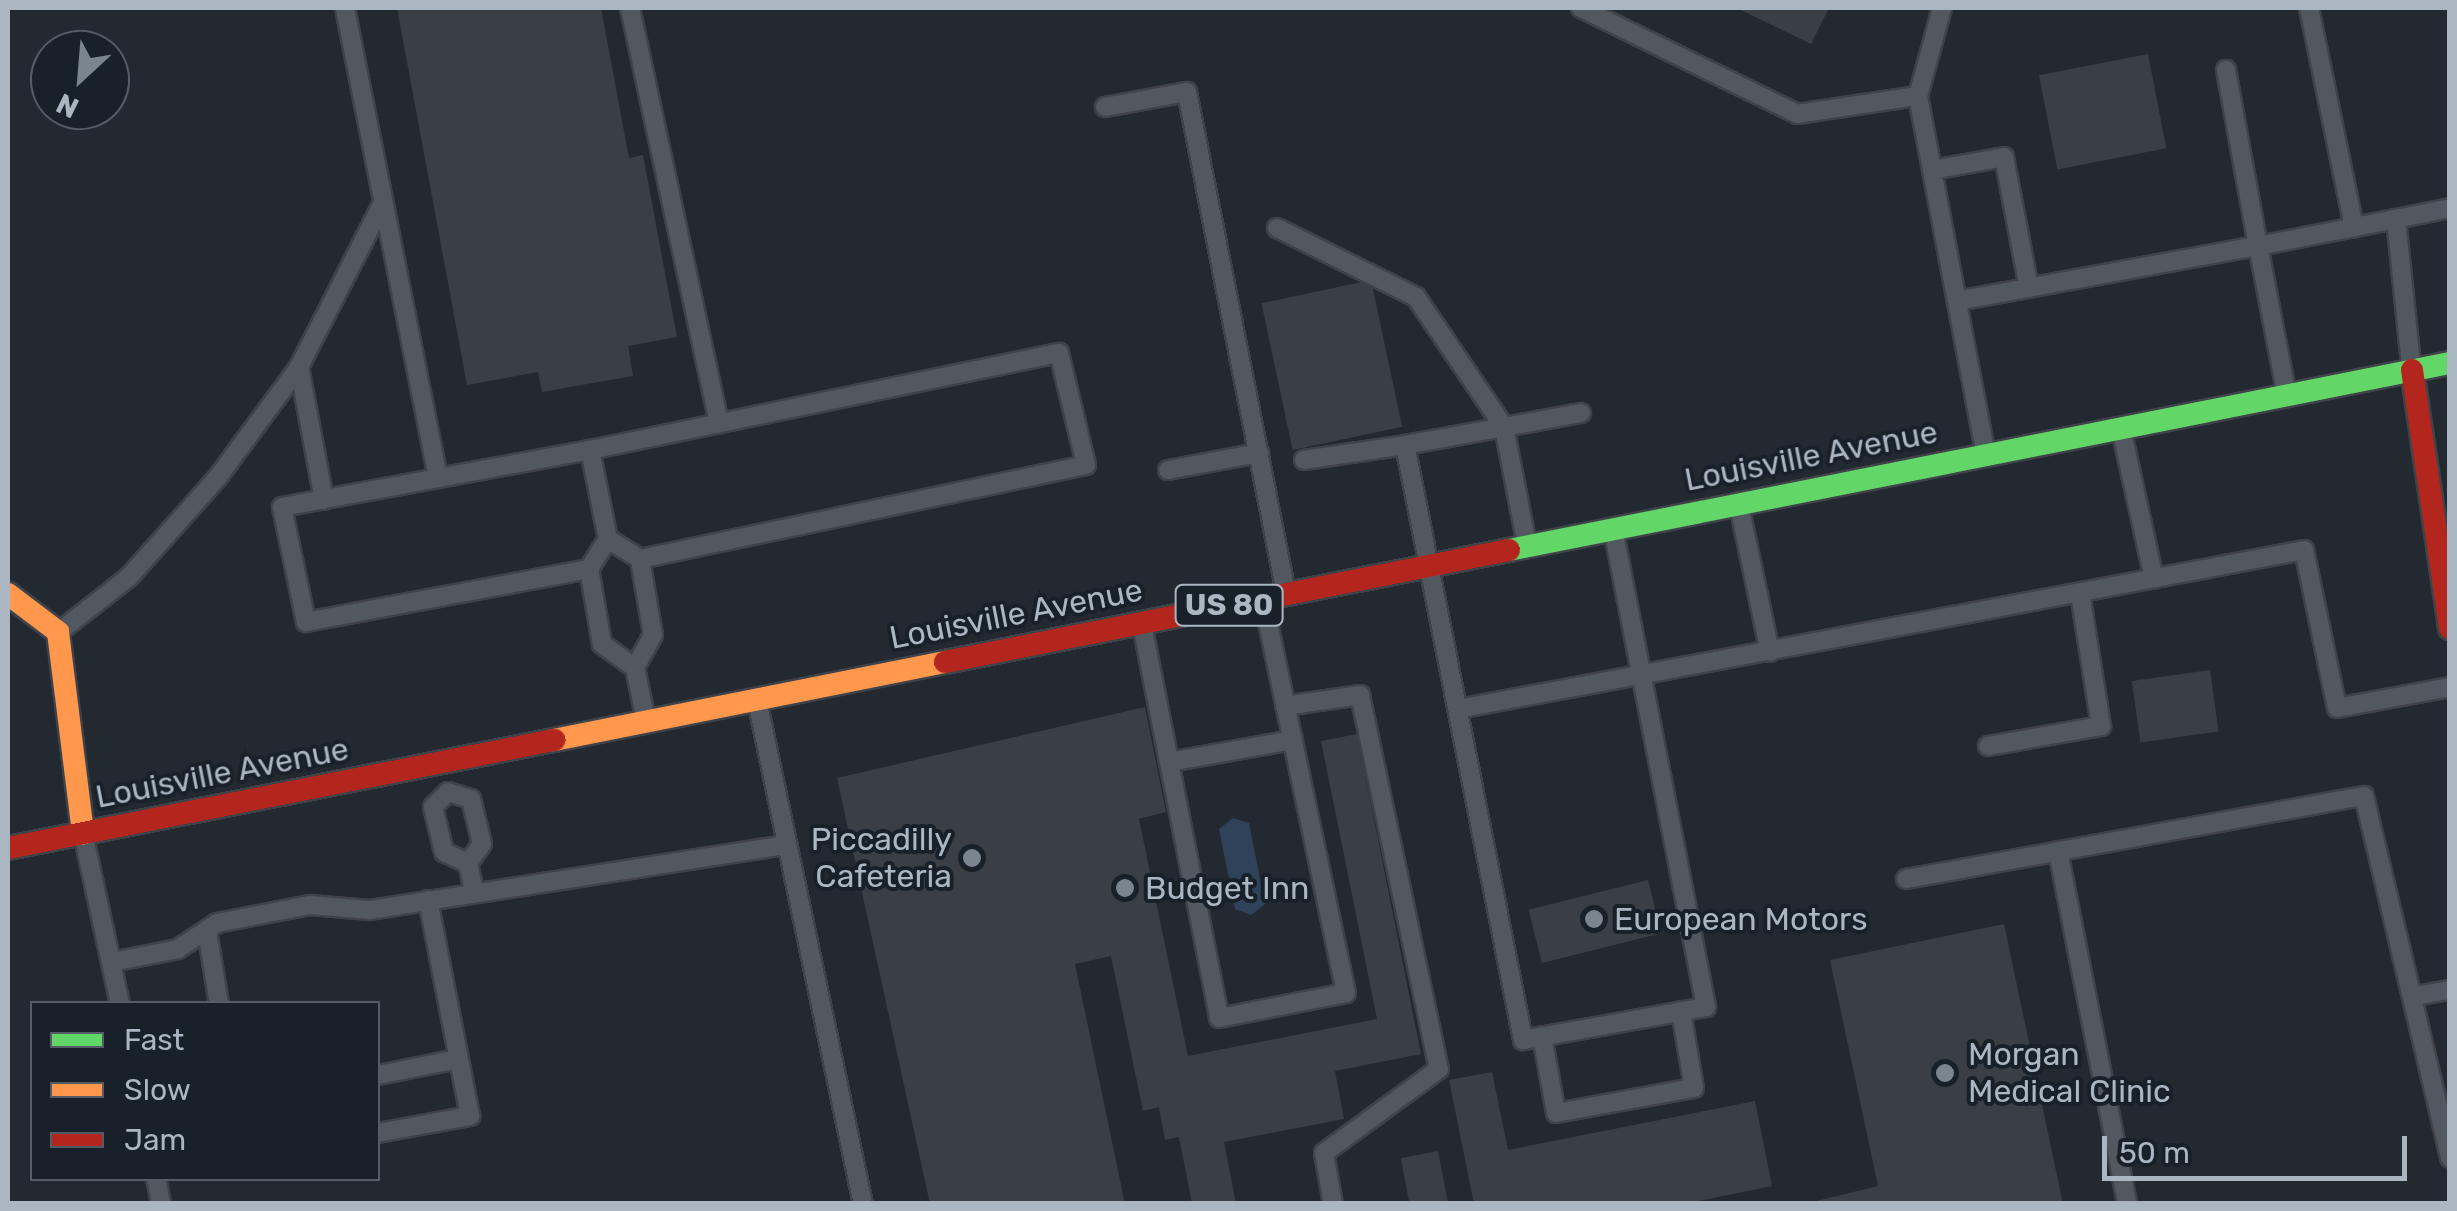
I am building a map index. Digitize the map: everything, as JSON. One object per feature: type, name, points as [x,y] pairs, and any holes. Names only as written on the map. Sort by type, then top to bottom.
[{"type":"main road","name":"Louisville Avenue","points":[[8,848],[2450,363]]},
{"type":"main road","points":[[2412,370],[2450,628]]},
{"type":"main road","points":[[8,594],[58,632],[83,833]]},
{"type":"lane","points":[[344,8],[438,478]]},
{"type":"lane","points":[[630,8],[719,424]]},
{"type":"lane","points":[[1581,8],[1797,114],[1918,96]]},
{"type":"lane","points":[[1942,8],[1918,96],[1986,454]]},
{"type":"lane","points":[[2309,8],[2354,227]]},
{"type":"lane","points":[[2226,70],[2287,394]]},
{"type":"lane","points":[[1105,108],[1186,92],[1286,594]]},
{"type":"lane","points":[[1932,170],[2004,158],[2029,288]]},
{"type":"lane","points":[[58,632],[130,577],[218,476],[299,366],[383,204]]},
{"type":"lane","points":[[1957,301],[2450,208]]},
{"type":"lane","points":[[2396,219],[2412,370]]},
{"type":"lane","points":[[1277,228],[1416,297],[1504,427],[1527,546]]},
{"type":"lane","points":[[589,568],[306,622],[282,507],[590,450],[1058,353],[1086,465],[640,559],[608,539]]},
{"type":"lane","points":[[299,366],[324,500]]},
{"type":"lane","points":[[1304,460],[1581,413]]},
{"type":"lane","points":[[2121,427],[2154,579]]},
{"type":"lane","points":[[1405,444],[1523,1040],[1706,1007],[1613,528]]},
{"type":"lane","points":[[590,450],[608,539],[589,568],[602,644],[635,668]]},
{"type":"lane","points":[[1168,470],[1259,453]]},
{"type":"lane","points":[[1739,503],[1770,652]]},
{"type":"lane","points":[[1458,710],[2304,550],[2336,708],[2450,686]]},
{"type":"lane","points":[[640,559],[653,635],[635,668],[646,722]]},
{"type":"lane","points":[[1988,746],[2101,726],[2080,593]]},
{"type":"lane","points":[[1142,622],[1219,1018],[1346,993],[1263,598]]},
{"type":"lane","points":[[1285,706],[1360,695],[1439,1069],[1324,1153],[1333,1204]]},
{"type":"lane","points":[[757,699],[863,1204]]},
{"type":"lane","points":[[1169,762],[1293,740]]},
{"type":"lane","points":[[441,762],[448,792]]},
{"type":"lane","points":[[448,792],[470,799],[482,844],[468,864],[474,892]]},
{"type":"lane","points":[[448,792],[433,807],[444,852],[468,864]]},
{"type":"lane","points":[[1906,879],[2364,796],[2415,996],[2450,1158]]},
{"type":"lane","points":[[83,833],[119,1001]]},
{"type":"lane","points":[[112,962],[178,948],[207,930],[310,905],[370,910],[788,845]]},
{"type":"lane","points":[[2058,852],[2127,1204]]},
{"type":"lane","points":[[380,1133],[470,1116],[428,900]]},
{"type":"lane","points":[[207,930],[219,1001]]},
{"type":"lane","points":[[2415,996],[2450,990]]},
{"type":"lane","points":[[1542,1036],[1556,1113],[1574,1110],[1694,1088],[1681,1012]]},
{"type":"lane","points":[[380,1075],[458,1059]]},
{"type":"water","points":[[1233,818],[1249,823],[1265,904],[1251,915],[1235,909],[1219,829]]},
{"type":"building","points":[[397,8],[601,8],[629,158],[643,155],[677,337],[628,346],[633,376],[542,392],[538,372],[467,385]]},
{"type":"building","points":[[1737,8],[1829,8],[1811,44]]},
{"type":"building","points":[[2148,54],[2166,148],[2057,169],[2039,75]]},
{"type":"building","points":[[1371,280],[1402,427],[1293,450],[1261,303]]},
{"type":"building","points":[[2210,670],[2219,731],[2140,742],[2132,681]]},
{"type":"building","points":[[1145,707],[1166,812],[1139,819],[1188,1056],[1377,1019],[1321,741],[1357,734],[1421,1054],[1335,1071],[1344,1119],[1224,1142],[1236,1204],[1192,1204],[1179,1137],[1165,1140],[1159,1107],[1143,1111],[1111,956],[1075,964],[1125,1204],[930,1204],[837,778]]},
{"type":"building","name":"European Motors","points":[[1648,880],[1661,933],[1542,963],[1529,910]]},
{"type":"building","name":"Morgan Medical Clinic","points":[[2004,924],[2063,1204],[1804,1204],[1878,1186],[1830,960]]},
{"type":"building","points":[[1492,1072],[1508,1150],[1755,1101],[1772,1186],[1684,1204],[1474,1204],[1449,1080]]},
{"type":"building","points":[[1438,1151],[1448,1204],[1410,1204],[1401,1158]]},
{"type":"traffic: fast","points":[[1509,550],[2450,363]]},
{"type":"traffic: slow","points":[[8,594],[58,632],[83,833]]},
{"type":"traffic: slow","points":[[554,740],[945,662]]},
{"type":"traffic: jam","points":[[2412,370],[2450,628]]},
{"type":"traffic: jam","points":[[945,662],[1509,550]]},
{"type":"traffic: jam","points":[[8,848],[554,740]]},
{"type":"place","name":"Piccadilly Cafeteria","points":[[972,858]]},
{"type":"place","name":"Budget Inn","points":[[1125,888]]},
{"type":"place","name":"European Motors","points":[[1594,919]]},
{"type":"place","name":"Morgan Medical Clinic","points":[[1945,1073]]}]
